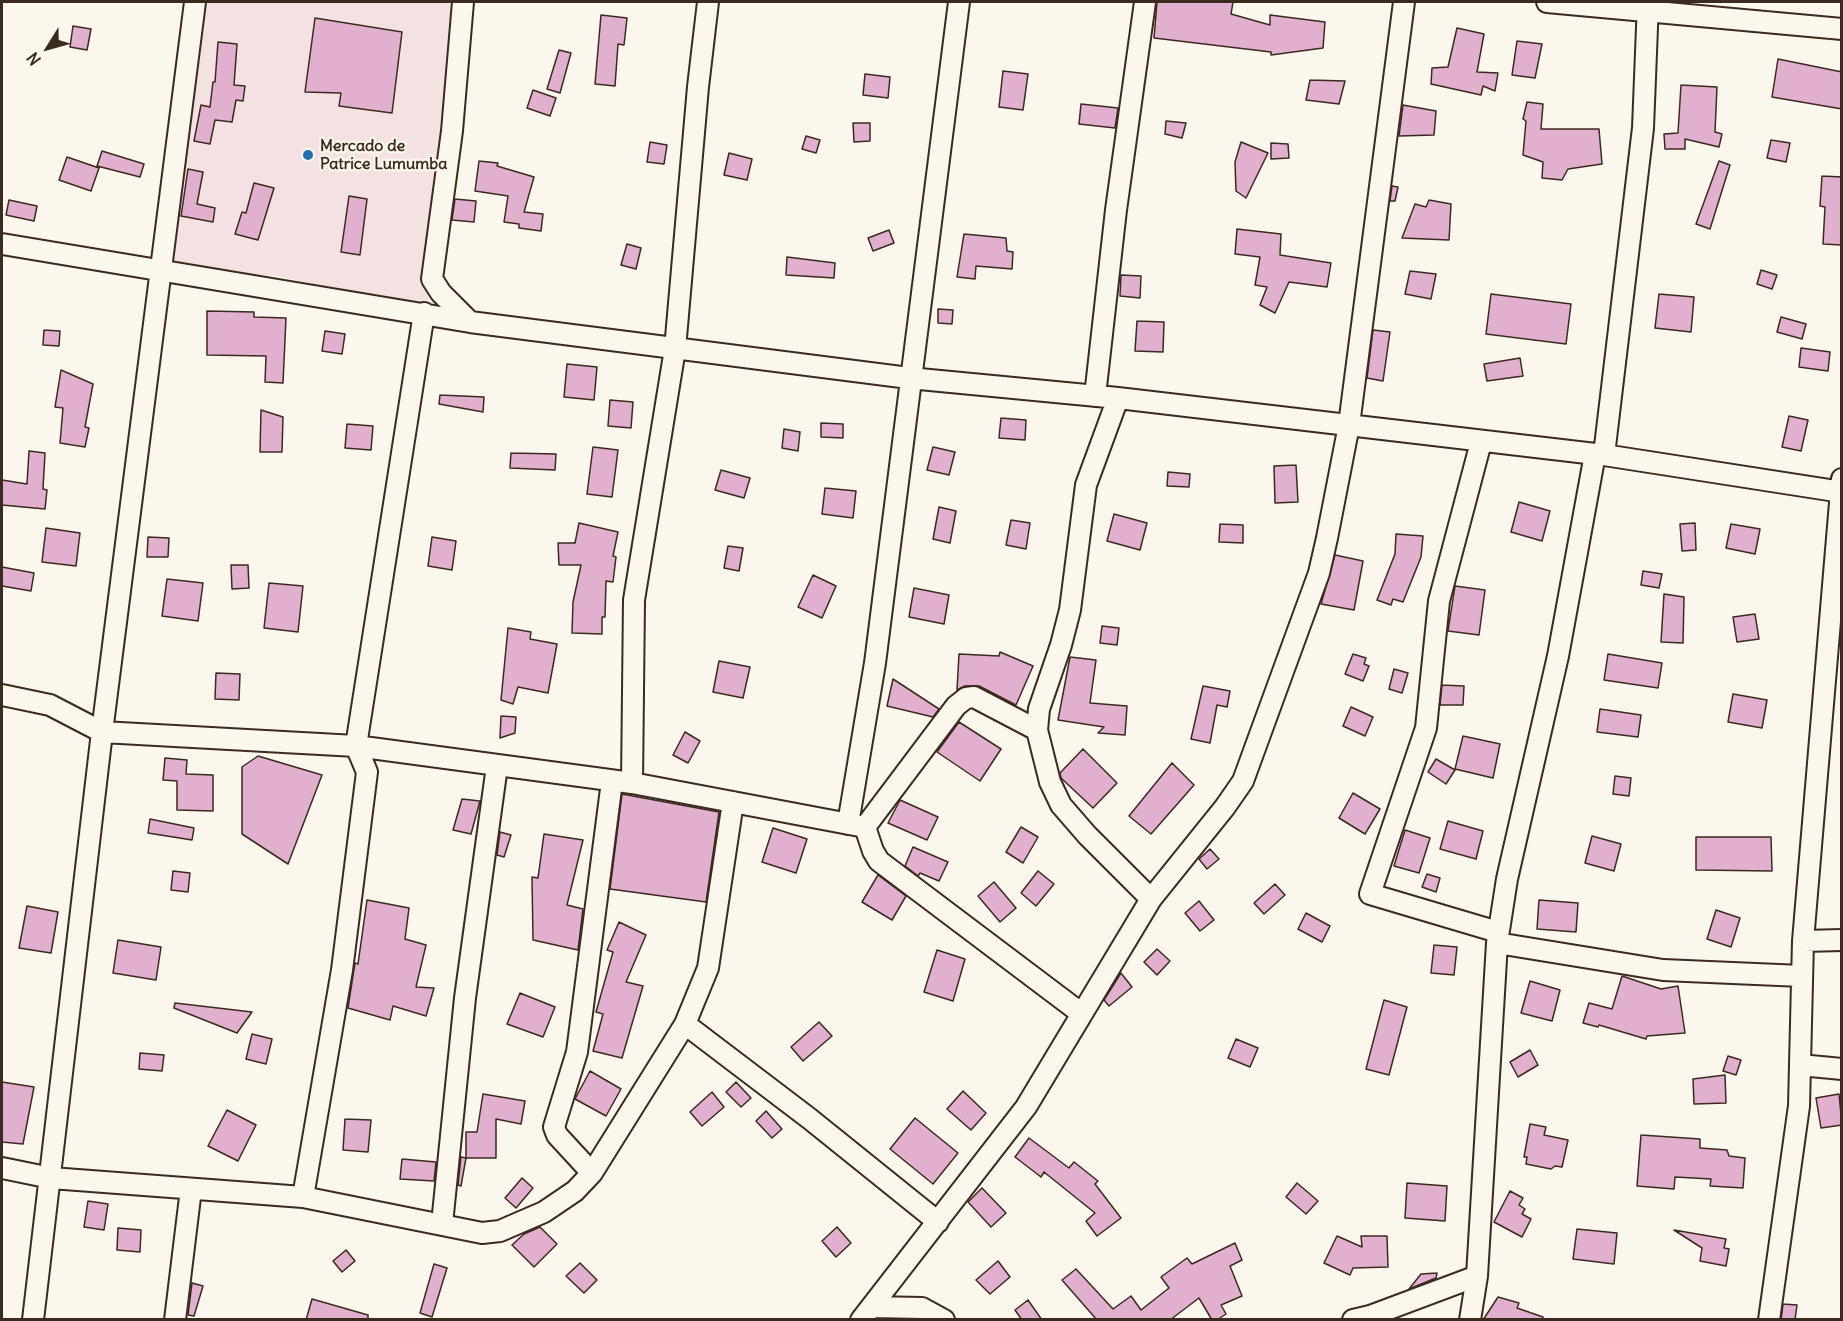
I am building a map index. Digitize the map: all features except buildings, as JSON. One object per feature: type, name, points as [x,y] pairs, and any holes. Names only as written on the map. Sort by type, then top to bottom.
[{"type":"street","points":[[33,1320],[102,732],[195,2]]},
{"type":"street","points":[[463,2],[452,131],[432,279],[441,294],[470,322]]},
{"type":"street","points":[[592,1173],[557,1135],[554,1127],[577,1052],[622,782],[636,589],[675,349],[708,2]]},
{"type":"street","points":[[959,2],[909,378],[857,825],[885,866],[1082,1014]]},
{"type":"street","points":[[1095,396],[1116,210],[1145,2]]},
{"type":"street","points":[[866,1313],[1026,1107],[1151,899],[1243,781],[1319,573],[1349,425],[1404,2]]},
{"type":"street","points":[[1547,2],[1647,7],[1842,29]]},
{"type":"street","points":[[1470,1320],[1477,1276],[1498,938],[1507,879],[1558,656],[1600,455],[1643,128],[1647,7]]},
{"type":"street","points":[[2,244],[470,322],[909,378],[1118,398],[1600,455],[1841,488],[1803,940],[1799,1106],[1769,1320]]},
{"type":"street","points":[[303,1197],[342,970],[367,772],[356,746],[424,314]]},
{"type":"street","points":[[1118,398],[1086,485],[1081,507],[1070,610],[1039,709],[1037,730],[1050,782],[1061,805],[1087,835],[1151,899]]},
{"type":"street","points":[[1481,442],[1439,602],[1426,728],[1370,894],[1498,938],[1663,970],[1802,976]]},
{"type":"street","points":[[2,694],[50,705],[102,732],[356,746],[622,782],[857,825]]},
{"type":"street","points":[[857,825],[956,706],[966,698],[974,697],[1037,730]]},
{"type":"street","points":[[442,1224],[465,998],[496,766]]},
{"type":"street","points":[[2,1168],[51,1178],[303,1197],[482,1233],[500,1231],[544,1212],[575,1191],[592,1173],[685,1024],[708,969],[733,802]]},
{"type":"street","points":[[1803,940],[1842,940]]},
{"type":"street","points":[[685,1024],[810,1119],[938,1222]]},
{"type":"street","points":[[1800,1065],[1842,1069]]},
{"type":"street","points":[[175,1320],[191,1189]]},
{"type":"street","points":[[1353,1320],[1477,1276]]},
{"type":"street","points":[[866,1313],[922,1308],[944,1320]]},
{"type":"shaded area","name":"Mercado de Patrice Lumumba","points":[[190,2],[464,2],[427,311],[278,276],[156,271]]},
{"type":"place","name":"Mercado de Patrice Lumumba","points":[[308,155]]}]
